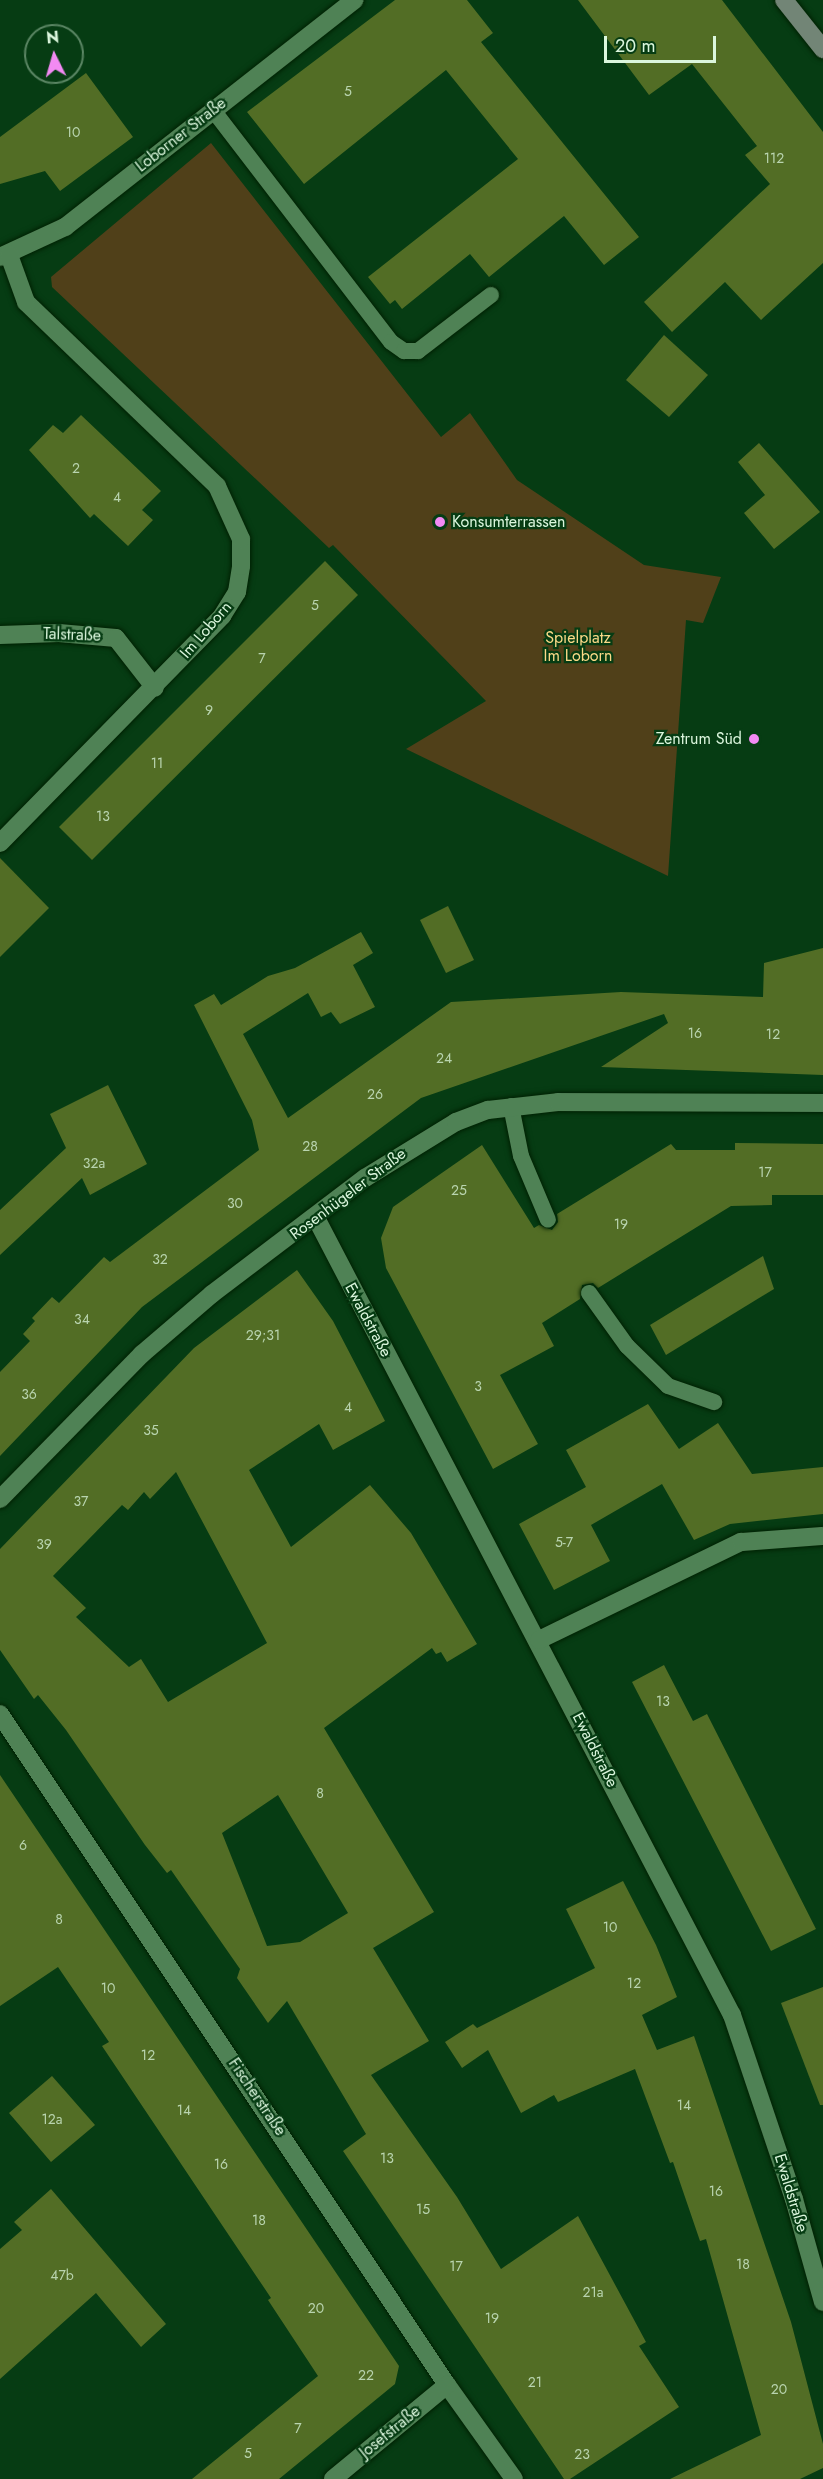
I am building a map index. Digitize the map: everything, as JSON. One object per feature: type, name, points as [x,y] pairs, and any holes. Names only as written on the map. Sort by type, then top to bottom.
[{"type":"main road","points":[[784,0],[823,49]]},
{"type":"street","name":"Loborner Straße","points":[[5,256],[64,227],[356,0]]},
{"type":"street","name":"Im Loborn","points":[[0,843],[155,688],[222,616],[237,592],[241,539],[233,516],[218,486],[26,302],[5,256]]},
{"type":"street","name":"Talstraße","points":[[0,635],[59,633],[116,638],[155,688]]},
{"type":"street","name":"Rosenhügeler Straße","points":[[0,1499],[142,1354],[213,1294],[316,1218],[365,1178],[456,1122],[511,1106],[569,1102],[823,1103]]},
{"type":"street","name":"Ewaldstraße","points":[[316,1218],[539,1640],[732,2015],[794,2199],[823,2302]]},
{"type":"street","points":[[539,1640],[741,1542],[823,1536]]},
{"type":"street","name":"Fischerstraße","points":[[0,1714],[447,2385],[514,2479]]},
{"type":"street","name":"Josefstraße","points":[[333,2479],[447,2385]]},
{"type":"lane","points":[[213,110],[391,342],[404,351],[418,351],[491,295]]},
{"type":"lane","points":[[511,1106],[521,1156],[548,1220]]},
{"type":"lane","points":[[589,1293],[627,1346],[668,1386],[714,1402]]},
{"type":"green space","name":"Spielplatz Im Loborn","points":[[211,143],[441,437],[470,413],[517,480],[644,565],[721,577],[703,623],[686,620],[668,876],[406,749],[486,701],[333,545],[329,548],[52,287],[51,277]]},
{"type":"building","points":[[395,0],[467,0],[493,33],[481,42],[639,237],[604,265],[564,216],[489,277],[470,254],[402,309],[395,300],[390,304],[368,277],[518,159],[446,70],[304,184],[247,112]]},
{"type":"building","points":[[578,0],[722,0],[823,132],[823,263],[761,320],[725,282],[672,332],[644,302],[770,184],[745,155],[757,146],[692,64],[649,95]]},
{"type":"building","points":[[86,73],[133,137],[60,191],[45,171],[0,184],[0,137],[71,84],[84,84]]},
{"type":"building","points":[[664,335],[708,375],[669,417],[626,380]]},
{"type":"building","points":[[81,415],[161,491],[142,510],[153,520],[128,546],[94,514],[90,518],[29,450],[53,425],[63,433]]},
{"type":"building","points":[[759,443],[820,512],[774,549],[744,513],[765,495],[738,462]]},
{"type":"building","points":[[325,561],[358,595],[92,860],[59,827]]},
{"type":"building","points":[[0,858],[49,908],[0,957]]},
{"type":"building","points":[[448,906],[474,960],[446,973],[420,920]]},
{"type":"building","points":[[361,932],[373,953],[353,965],[375,1007],[340,1024],[331,1012],[321,1017],[308,993],[243,1034],[288,1118],[451,1002],[621,992],[763,997],[764,963],[823,948],[823,1075],[601,1067],[668,1023],[664,1014],[421,1098],[142,1307],[0,1456],[0,1372],[30,1341],[23,1334],[35,1321],[32,1318],[52,1297],[59,1303],[104,1257],[110,1262],[259,1150],[252,1120],[194,1005],[214,994],[221,1005],[268,976],[295,968]]},
{"type":"building","points":[[108,1085],[147,1164],[90,1195],[82,1178],[0,1255],[0,1210],[66,1148],[50,1114]]},
{"type":"building","points":[[735,1143],[823,1144],[823,1195],[772,1195],[772,1205],[731,1206],[598,1288],[593,1283],[582,1285],[580,1299],[542,1323],[554,1346],[500,1375],[538,1444],[493,1469],[386,1268],[381,1238],[393,1207],[482,1145],[534,1228],[539,1225],[552,1230],[558,1222],[557,1214],[671,1144],[676,1150],[735,1150]]},
{"type":"building","points":[[763,1256],[774,1289],[666,1355],[650,1325]]},
{"type":"building","points":[[297,1270],[333,1321],[385,1421],[333,1450],[319,1424],[249,1470],[291,1547],[370,1485],[411,1533],[477,1644],[447,1662],[441,1652],[436,1654],[432,1648],[324,1728],[434,1912],[373,1948],[429,2041],[371,2075],[457,2197],[501,2269],[578,2216],[646,2342],[639,2346],[679,2407],[570,2479],[564,2479],[343,2151],[366,2134],[287,2001],[268,2023],[237,1978],[240,1969],[171,1870],[167,1873],[145,1845],[66,1730],[38,1695],[34,1699],[0,1650],[0,1549],[194,1348]],"holes":[[[176,1472],[267,1643],[168,1702],[141,1659],[129,1667],[76,1617],[86,1608],[53,1576],[122,1505],[128,1510],[144,1492],[150,1499]],[[278,1795],[348,1913],[300,1942],[267,1946],[222,1833]]]},
{"type":"building","points":[[648,1404],[679,1449],[718,1423],[752,1474],[823,1467],[823,1514],[730,1524],[694,1540],[662,1484],[591,1525],[610,1561],[554,1590],[519,1524],[586,1487],[566,1450]]},
{"type":"building","points":[[664,1665],[693,1721],[707,1714],[816,1929],[771,1951],[632,1682]]},
{"type":"building","points":[[0,1775],[399,2366],[395,2384],[279,2479],[192,2479],[318,2376],[268,2300],[271,2298],[102,2046],[109,2042],[58,1967],[0,2006]]},
{"type":"building","points":[[623,1881],[656,1945],[677,1997],[642,2015],[657,2050],[694,2036],[791,2322],[823,2444],[823,2468],[800,2479],[670,2479],[761,2435],[706,2239],[700,2241],[673,2162],[670,2163],[635,2069],[558,2102],[554,2095],[521,2113],[488,2050],[462,2068],[445,2042],[473,2024],[477,2028],[595,1968],[566,1909]]},
{"type":"building","points":[[823,1987],[823,2105],[820,2105],[781,2003]]},
{"type":"building","points":[[52,2076],[95,2125],[51,2162],[9,2113]]},
{"type":"building","points":[[51,2189],[166,2324],[141,2347],[96,2293],[0,2379],[0,2249],[22,2230],[14,2222]]},
{"type":"place","name":"Konsumterrassen","points":[[440,522]]},
{"type":"place","name":"Zentrum Süd","points":[[754,739]]}]
